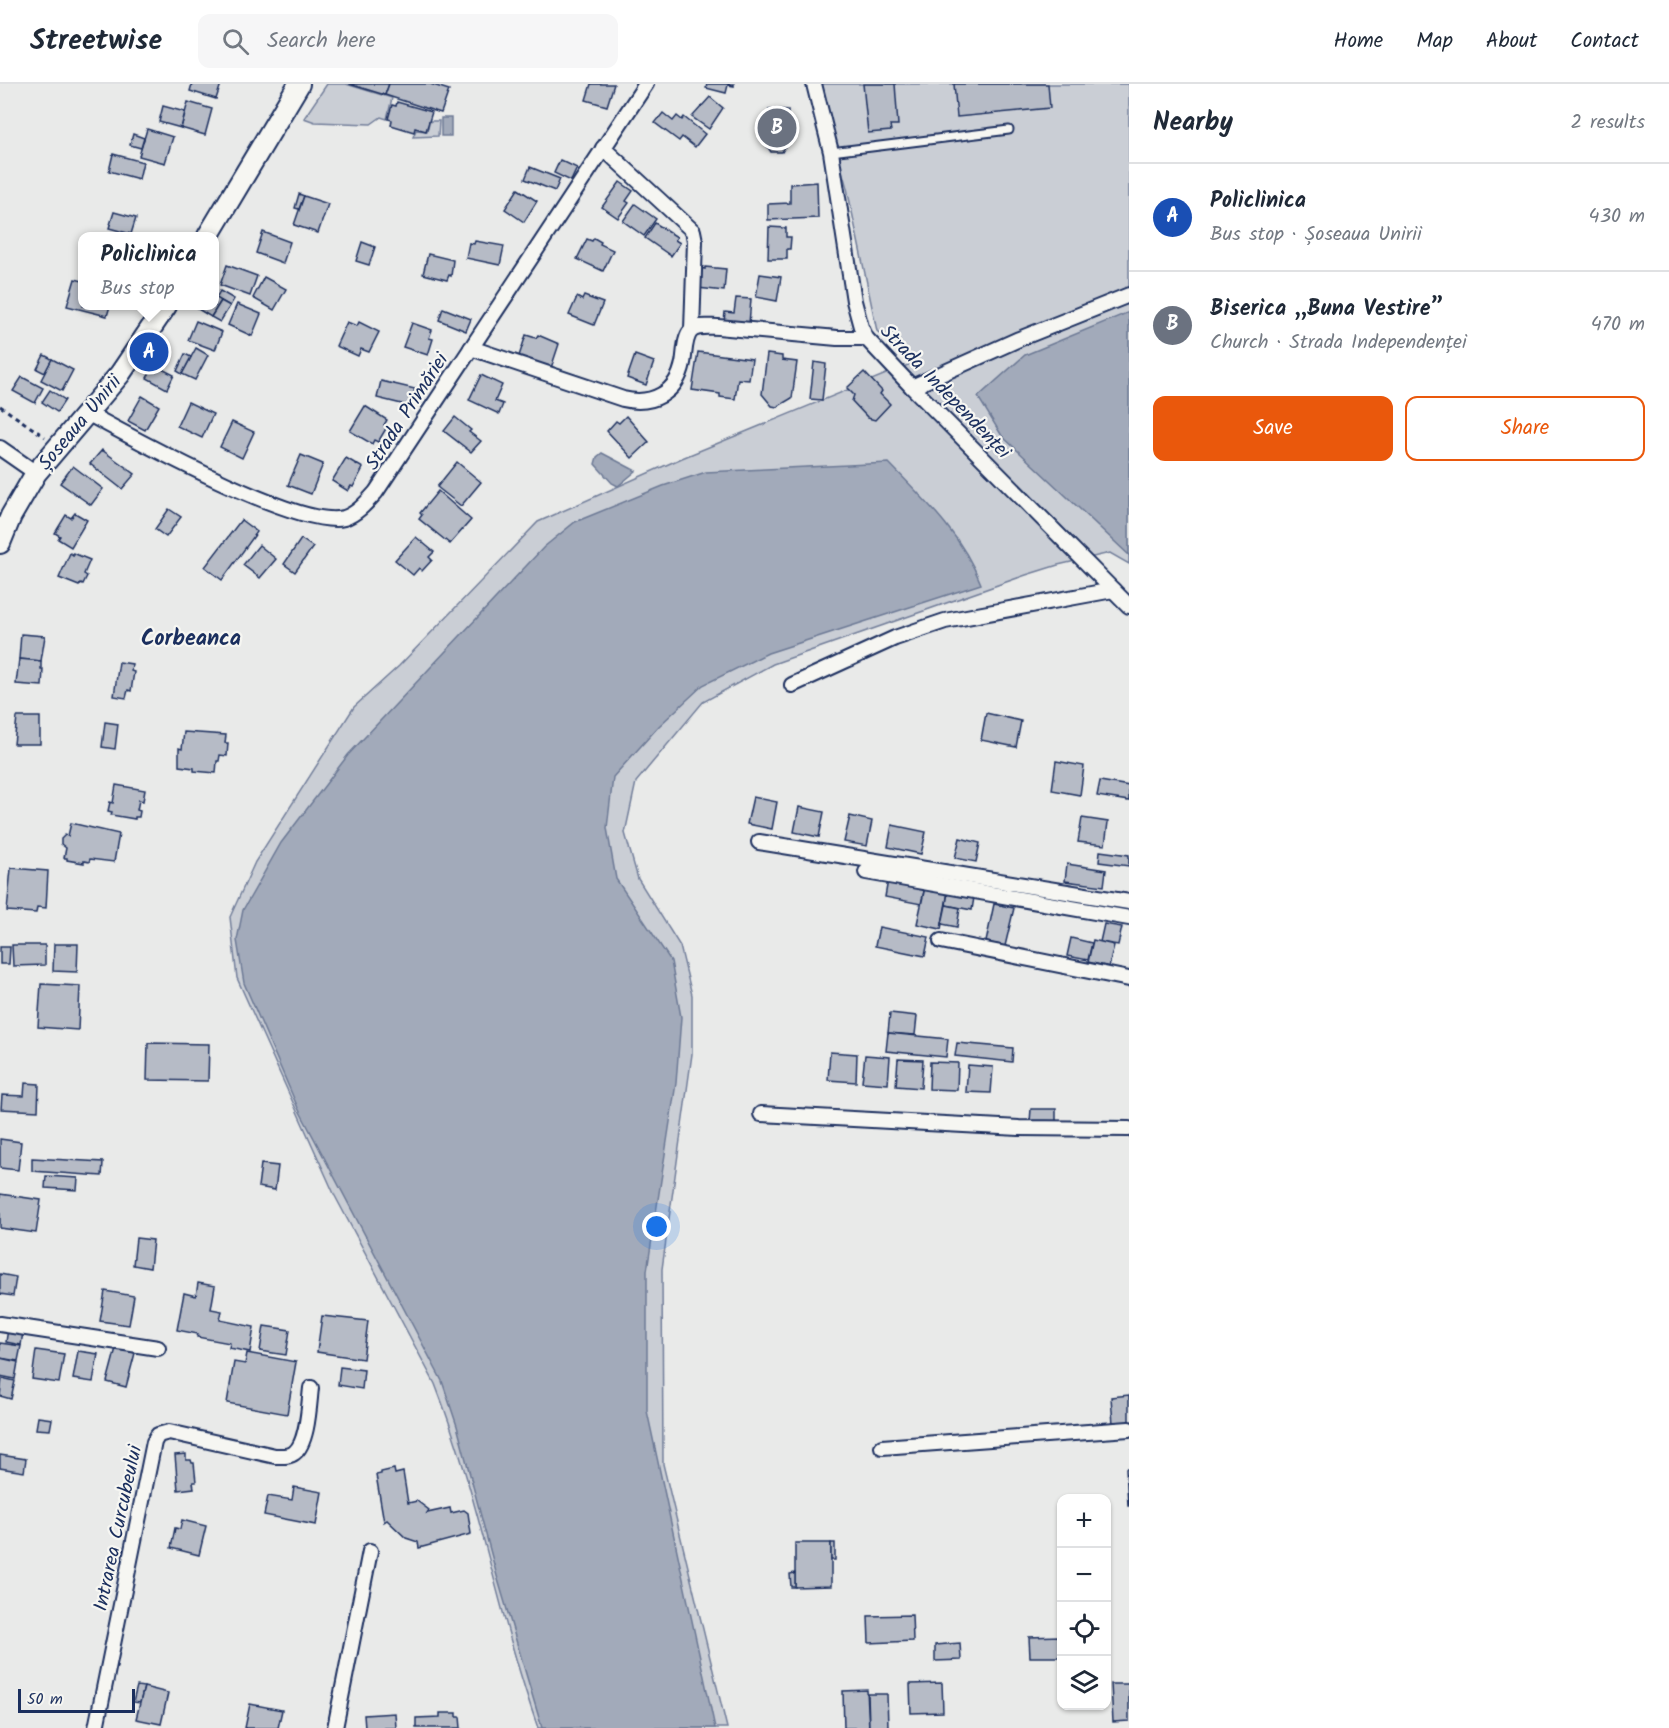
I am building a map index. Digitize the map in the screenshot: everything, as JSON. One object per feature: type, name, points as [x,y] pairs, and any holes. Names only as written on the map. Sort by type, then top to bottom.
[{"type":"main road","points":[[211,232],[299,84]]},
{"type":"main road","name":"Șoseaua Unirii","points":[[0,543],[11,516],[36,473],[130,361],[163,310]]},
{"type":"street","name":"Strada Primăriei","points":[[87,413],[219,481],[290,509],[321,518],[344,518],[356,511],[376,492],[646,84]]},
{"type":"street","name":"Strada Independenței","points":[[814,84],[831,152],[854,301],[866,338],[1129,606]]},
{"type":"street","points":[[603,148],[693,231],[696,242],[692,330]]},
{"type":"street","points":[[912,387],[1010,343],[1129,294]]},
{"type":"street","points":[[471,348],[623,399],[648,401],[663,395],[672,388],[683,366],[688,334],[692,330],[718,327],[837,338],[866,338]]},
{"type":"street","points":[[0,448],[36,473]]},
{"type":"street","points":[[792,685],[895,638],[945,621],[1113,590]]},
{"type":"street","points":[[759,842],[1129,902]]},
{"type":"street","points":[[866,872],[1129,918]]},
{"type":"street","points":[[941,941],[1129,978]]},
{"type":"street","points":[[761,1114],[1007,1127],[1129,1129]]},
{"type":"street","points":[[0,1324],[158,1348]]},
{"type":"street","name":"Intrarea Curcubeului","points":[[96,1728],[154,1442],[159,1435],[169,1432],[275,1456],[289,1455],[296,1452],[304,1435],[311,1388]]},
{"type":"street","points":[[882,1447],[1129,1429]]},
{"type":"street","points":[[335,1728],[370,1551]]},
{"type":"lane","points":[[831,152],[1009,130]]},
{"type":"path","points":[[0,406],[58,446]]},
{"type":"shaded area","points":[[327,84],[346,84],[392,98],[387,119],[381,117],[371,124],[315,122],[304,118]]},
{"type":"shaded area","points":[[817,84],[1129,84],[1129,564],[1110,553],[1058,565],[773,664],[703,702],[636,782],[625,833],[638,879],[680,946],[692,995],[692,1054],[662,1269],[663,1464],[727,1728],[538,1728],[511,1642],[464,1469],[435,1384],[335,1196],[237,978],[230,917],[255,862],[354,707],[399,666],[538,522],[682,458],[913,363],[877,331],[847,188]]},
{"type":"shaded area","points":[[430,121],[439,121],[438,136],[413,137],[416,130],[427,131]]},
{"type":"water","points":[[441,118],[451,118],[451,136],[441,136]]},
{"type":"water","points":[[1129,312],[1129,555],[1002,436],[978,397],[1025,355]]},
{"type":"water","points":[[602,453],[636,471],[618,486],[612,483],[595,464],[597,457]]},
{"type":"water","points":[[889,463],[953,534],[973,566],[981,584],[768,653],[703,685],[659,726],[613,777],[607,828],[616,879],[671,961],[681,1017],[676,1083],[647,1271],[647,1411],[715,1728],[542,1728],[497,1576],[457,1426],[442,1381],[298,1108],[244,983],[237,940],[243,910],[281,843],[348,755],[544,547],[575,522],[663,486],[706,472]]},
{"type":"building","points":[[192,84],[221,84],[216,99],[190,91]]},
{"type":"building","points":[[349,84],[389,84],[385,95]]},
{"type":"building","points":[[389,84],[430,84],[449,90],[441,113],[385,95]]},
{"type":"building","points":[[591,84],[614,84],[607,106],[586,100]]},
{"type":"building","points":[[707,84],[734,84],[734,86],[728,85],[726,93],[706,88]]},
{"type":"building","points":[[863,84],[895,84],[898,125],[890,125],[891,131],[868,133]]},
{"type":"building","points":[[954,84],[1048,84],[1050,108],[957,117]]},
{"type":"building","points":[[710,97],[723,108],[709,129],[692,117]]},
{"type":"building","points":[[188,102],[212,109],[205,135],[181,128]]},
{"type":"building","points":[[397,102],[432,112],[426,131],[415,128],[414,132],[391,125],[392,120],[388,119],[392,105],[396,106]]},
{"type":"building","points":[[163,106],[185,112],[181,128],[159,122]]},
{"type":"building","points":[[769,109],[788,110],[786,145],[782,152],[771,152],[767,146]]},
{"type":"building","points":[[663,113],[673,121],[677,116],[682,120],[684,117],[705,134],[695,147],[682,137],[679,141],[655,123]]},
{"type":"building","points":[[147,129],[173,137],[165,163],[139,156]]},
{"type":"building","points":[[133,134],[144,138],[141,148],[130,145]]},
{"type":"building","points":[[113,154],[143,162],[139,179],[109,171]]},
{"type":"building","points":[[560,160],[577,168],[571,181],[554,173]]},
{"type":"building","points":[[530,167],[560,179],[555,191],[525,179]]},
{"type":"building","points":[[620,182],[633,191],[626,201],[629,203],[618,218],[602,207]]},
{"type":"building","points":[[817,182],[818,218],[768,220],[768,204],[790,203],[790,184]]},
{"type":"building","points":[[518,189],[537,201],[524,222],[505,209]]},
{"type":"building","points":[[299,194],[304,196],[299,209],[295,208]]},
{"type":"building","points":[[304,196],[328,204],[318,233],[294,225]]},
{"type":"building","points":[[635,204],[656,219],[644,236],[623,221]]},
{"type":"building","points":[[114,212],[136,218],[132,232],[109,228]]},
{"type":"building","points":[[655,223],[677,237],[675,240],[680,243],[671,256],[645,238]]},
{"type":"building","points":[[769,227],[786,228],[786,237],[791,237],[787,259],[768,259]]},
{"type":"building","points":[[263,232],[290,242],[283,263],[256,253]]},
{"type":"building","points":[[594,238],[601,242],[600,244],[613,250],[603,271],[577,259],[587,239],[592,241]]},
{"type":"building","points":[[475,241],[504,246],[500,265],[466,258],[469,243],[474,244]]},
{"type":"building","points":[[362,242],[375,247],[369,265],[356,261]]},
{"type":"building","points":[[428,254],[453,260],[451,276],[449,275],[447,280],[423,274]]},
{"type":"building","points":[[227,265],[257,276],[250,296],[220,285]]},
{"type":"building","points":[[705,267],[726,269],[724,291],[698,288],[700,268],[705,269]]},
{"type":"building","points":[[760,274],[781,277],[777,301],[756,297]]},
{"type":"building","points":[[264,277],[286,289],[274,310],[253,298]]},
{"type":"building","points":[[75,279],[78,280],[78,309],[67,306]]},
{"type":"building","points":[[220,291],[234,299],[230,306],[219,300]]},
{"type":"building","points":[[584,296],[603,303],[594,325],[569,315],[577,297],[582,300]]},
{"type":"building","points":[[736,298],[751,299],[749,324],[724,322],[725,312],[734,313]]},
{"type":"building","points":[[221,301],[230,306],[220,322],[211,317],[215,310],[219,310]]},
{"type":"building","points":[[237,304],[261,314],[252,336],[228,325]]},
{"type":"building","points":[[443,308],[471,319],[466,331],[439,320]]},
{"type":"building","points":[[83,310],[109,310],[107,316]]},
{"type":"building","points":[[200,310],[215,310],[211,317]]},
{"type":"building","points":[[196,321],[222,332],[215,350],[188,340]]},
{"type":"building","points":[[347,322],[357,326],[359,322],[379,332],[369,352],[361,349],[358,356],[336,346]]},
{"type":"building","points":[[412,323],[432,330],[429,338],[433,339],[428,355],[403,347]]},
{"type":"building","points":[[526,335],[536,338],[538,335],[559,344],[551,368],[522,360],[523,358],[519,356]]},
{"type":"building","points":[[196,348],[208,355],[195,380],[182,374]]},
{"type":"building","points":[[698,352],[752,359],[749,380],[738,379],[735,399],[720,397],[720,394],[692,390]]},
{"type":"building","points":[[185,354],[191,357],[182,374],[177,371]]},
{"type":"building","points":[[767,354],[782,356],[782,360],[797,362],[792,398],[777,407],[772,406],[762,394]]},
{"type":"building","points":[[44,355],[52,359],[45,373],[37,369]]},
{"type":"building","points":[[635,355],[654,362],[646,385],[627,378]]},
{"type":"building","points":[[52,359],[73,370],[62,391],[41,380]]},
{"type":"building","points":[[814,362],[826,364],[822,400],[810,399]]},
{"type":"building","points":[[154,365],[174,375],[167,389],[147,378]]},
{"type":"building","points":[[864,372],[882,391],[880,394],[890,404],[875,420],[868,418],[852,401],[854,395],[847,388]]},
{"type":"building","points":[[481,375],[502,385],[495,401],[503,404],[499,414],[469,400]]},
{"type":"building","points":[[22,377],[43,388],[35,403],[13,391]]},
{"type":"building","points":[[381,381],[415,389],[410,406],[377,398]]},
{"type":"building","points":[[50,390],[65,400],[57,412],[42,402]]},
{"type":"building","points":[[142,396],[159,406],[145,430],[128,421]]},
{"type":"building","points":[[188,402],[213,414],[202,438],[177,426]]},
{"type":"building","points":[[365,406],[387,420],[384,425],[387,427],[378,442],[374,440],[372,444],[350,431]]},
{"type":"building","points":[[626,416],[649,442],[632,458],[607,431],[616,421],[619,423]]},
{"type":"building","points":[[455,417],[481,441],[471,452],[444,431]]},
{"type":"building","points":[[232,422],[254,432],[242,458],[220,447]]},
{"type":"building","points":[[102,450],[135,474],[122,489],[90,464]]},
{"type":"building","points":[[301,455],[323,464],[311,494],[288,485]]},
{"type":"building","points":[[346,458],[363,468],[353,487],[351,486],[348,491],[332,481]]},
{"type":"building","points":[[457,462],[481,482],[461,506],[437,487]]},
{"type":"building","points":[[73,466],[103,489],[91,505],[60,483]]},
{"type":"building","points":[[438,491],[471,520],[450,544],[419,519],[422,515],[420,513]]},
{"type":"building","points":[[169,509],[181,517],[166,537],[155,529]]},
{"type":"building","points":[[75,513],[87,520],[71,547],[58,539],[60,536],[55,533],[66,515],[71,518]]},
{"type":"building","points":[[241,520],[257,532],[222,580],[205,567]]},
{"type":"building","points":[[416,537],[434,552],[429,557],[432,560],[422,571],[419,568],[413,575],[395,560]]},
{"type":"building","points":[[301,539],[313,547],[295,572],[284,564]]},
{"type":"building","points":[[259,545],[276,559],[260,578],[243,565]]},
{"type":"building","points":[[70,553],[90,560],[84,574],[87,576],[83,584],[79,586],[59,578]]},
{"type":"building","points":[[21,634],[45,636],[41,661],[19,659]]},
{"type":"building","points":[[19,659],[41,661],[42,686],[16,684]]},
{"type":"building","points":[[119,662],[132,664],[131,671],[134,672],[131,691],[128,690],[126,698],[114,696]]},
{"type":"building","points":[[986,713],[1021,721],[1016,747],[981,740]]},
{"type":"building","points":[[17,717],[40,717],[40,744],[14,744]]},
{"type":"building","points":[[105,722],[118,724],[115,749],[102,747]]},
{"type":"building","points":[[184,732],[226,735],[227,756],[220,755],[216,773],[194,771],[194,768],[179,766],[179,748],[182,749]]},
{"type":"building","points":[[1056,761],[1084,766],[1080,795],[1052,790]]},
{"type":"building","points":[[1100,781],[1129,786],[1129,801],[1097,796]]},
{"type":"building","points":[[116,785],[145,790],[143,801],[139,800],[137,810],[140,811],[139,817],[135,819],[111,815],[112,812],[108,811],[110,802],[113,803]]},
{"type":"building","points":[[753,797],[777,802],[772,829],[747,824]]},
{"type":"building","points":[[799,807],[824,812],[819,837],[794,832]]},
{"type":"building","points":[[850,816],[872,821],[867,846],[844,842]]},
{"type":"building","points":[[1082,818],[1108,822],[1105,845],[1078,842]]},
{"type":"building","points":[[71,823],[119,834],[114,862],[90,859],[89,862],[84,861],[84,863],[64,858],[66,848],[61,844],[61,839],[65,835],[68,836]]},
{"type":"building","points":[[892,825],[926,832],[921,854],[888,847]]},
{"type":"building","points":[[960,838],[980,843],[976,862],[955,858]]},
{"type":"building","points":[[1100,851],[1129,855],[1129,866],[1099,862]]},
{"type":"building","points":[[1067,864],[1106,870],[1104,886],[1065,881]]},
{"type":"building","points":[[11,868],[48,871],[46,908],[37,907],[36,913],[7,911]]},
{"type":"building","points":[[888,880],[925,887],[921,904],[885,897]]},
{"type":"building","points":[[925,887],[948,892],[941,929],[917,924]]},
{"type":"building","points":[[948,892],[974,897],[972,910],[946,905]]},
{"type":"building","points":[[994,904],[1014,908],[1005,946],[986,942]]},
{"type":"building","points":[[946,905],[960,908],[957,927],[942,924]]},
{"type":"building","points":[[1104,924],[1122,927],[1118,945],[1100,942]]},
{"type":"building","points":[[879,927],[929,937],[925,956],[875,946]]},
{"type":"building","points":[[1071,938],[1092,943],[1088,960],[1067,956]]},
{"type":"building","points":[[1093,940],[1114,945],[1109,967],[1088,962]]},
{"type":"building","points":[[54,944],[78,944],[77,972],[53,971]]},
{"type":"building","points":[[12,945],[45,945],[45,965],[13,966]]},
{"type":"building","points":[[0,947],[10,947],[9,964],[0,964]]},
{"type":"building","points":[[41,984],[80,986],[78,1030],[38,1027]]},
{"type":"building","points":[[890,1013],[917,1016],[915,1035],[888,1033]]},
{"type":"building","points":[[888,1033],[948,1039],[946,1057],[886,1051]]},
{"type":"building","points":[[148,1043],[209,1044],[208,1081],[147,1080]]},
{"type":"building","points":[[957,1043],[1013,1048],[1012,1062],[955,1056]]},
{"type":"building","points":[[830,1052],[857,1054],[856,1082],[828,1080]]},
{"type":"building","points":[[865,1055],[890,1057],[888,1084],[862,1082]]},
{"type":"building","points":[[898,1059],[923,1060],[921,1088],[896,1086]]},
{"type":"building","points":[[930,1062],[958,1063],[957,1090],[929,1089]]},
{"type":"building","points":[[968,1065],[993,1067],[991,1093],[966,1092]]},
{"type":"building","points":[[25,1083],[39,1084],[38,1111],[1,1109],[2,1095],[24,1096]]},
{"type":"building","points":[[1031,1109],[1056,1109],[1056,1123],[1030,1122]]},
{"type":"building","points":[[0,1139],[21,1142],[18,1170],[0,1168]]},
{"type":"building","points":[[32,1158],[103,1162],[102,1176],[32,1171]]},
{"type":"building","points":[[261,1164],[278,1166],[275,1190],[258,1187]]},
{"type":"building","points":[[46,1176],[78,1178],[77,1190],[45,1188]]},
{"type":"building","points":[[0,1194],[41,1200],[36,1233],[0,1228]]},
{"type":"building","points":[[136,1238],[153,1240],[150,1268],[133,1265]]},
{"type":"building","points":[[0,1274],[16,1277],[13,1296],[0,1294]]},
{"type":"building","points":[[198,1283],[215,1286],[211,1309],[222,1311],[220,1320],[254,1327],[250,1352],[229,1348],[230,1343],[197,1337],[198,1334],[177,1330],[184,1293],[196,1296]]},
{"type":"building","points":[[105,1291],[134,1296],[129,1325],[100,1321]]},
{"type":"building","points":[[322,1316],[368,1321],[363,1359],[317,1352]]},
{"type":"building","points":[[264,1326],[290,1330],[286,1355],[260,1351]]},
{"type":"building","points":[[8,1329],[23,1332],[21,1345],[6,1342]]},
{"type":"building","points":[[0,1343],[21,1346],[18,1361],[0,1358]]},
{"type":"building","points":[[116,1348],[135,1353],[126,1387],[107,1382]]},
{"type":"building","points":[[36,1350],[64,1354],[59,1383],[32,1379]]},
{"type":"building","points":[[78,1351],[98,1354],[93,1382],[73,1379]]},
{"type":"building","points":[[247,1353],[296,1362],[287,1414],[227,1403],[234,1362],[245,1364]]},
{"type":"building","points":[[0,1358],[18,1362],[15,1379],[0,1376]]},
{"type":"building","points":[[340,1367],[364,1370],[362,1389],[338,1385]]},
{"type":"building","points":[[2,1378],[15,1381],[11,1399],[0,1396]]},
{"type":"building","points":[[1129,1395],[1129,1423],[1113,1424],[1111,1397]]},
{"type":"building","points":[[38,1417],[52,1419],[50,1430],[36,1429]]},
{"type":"building","points":[[186,1454],[186,1460],[194,1463],[196,1482],[193,1482],[194,1488],[178,1490],[175,1455]]},
{"type":"building","points":[[0,1455],[26,1459],[24,1472],[0,1468]]},
{"type":"building","points":[[1126,1468],[1129,1468],[1129,1506],[1128,1506]]},
{"type":"building","points":[[394,1469],[395,1474],[403,1472],[408,1503],[417,1501],[429,1510],[427,1513],[450,1508],[451,1513],[464,1510],[468,1513],[471,1534],[419,1548],[418,1542],[406,1538],[387,1520],[384,1522],[376,1475]]},
{"type":"building","points":[[294,1487],[322,1492],[316,1525],[264,1515],[268,1496],[292,1500]]},
{"type":"building","points":[[182,1520],[206,1526],[199,1555],[171,1548],[175,1528],[180,1529]]},
{"type":"building","points":[[795,1543],[831,1543],[831,1586],[795,1587]]},
{"type":"building","points":[[831,1543],[835,1543],[835,1560],[831,1560]]},
{"type":"building","points":[[795,1573],[795,1587],[791,1587],[790,1574]]},
{"type":"building","points":[[912,1615],[913,1641],[869,1643],[868,1616]]},
{"type":"building","points":[[1057,1636],[1057,1657],[1030,1657],[1029,1637]]},
{"type":"building","points":[[960,1643],[961,1660],[935,1661],[935,1645]]},
{"type":"building","points":[[942,1683],[943,1712],[911,1713],[910,1684]]},
{"type":"building","points":[[1111,1684],[1129,1684],[1129,1721],[1113,1722]]},
{"type":"building","points":[[137,1686],[144,1687],[140,1703],[133,1702]]},
{"type":"building","points":[[144,1687],[168,1693],[161,1724],[136,1719]]},
{"type":"building","points":[[867,1690],[869,1728],[844,1728],[843,1691]]},
{"type":"building","points":[[868,1694],[887,1694],[888,1727],[869,1727]]},
{"type":"building","points":[[250,1704],[282,1710],[278,1728],[245,1728]]},
{"type":"building","points":[[395,1713],[396,1728],[365,1728],[364,1715]]},
{"type":"building","points":[[440,1713],[457,1713],[457,1717],[460,1717],[461,1728],[416,1728],[416,1718],[440,1717]]},
{"type":"place","name":"Biserica „Buna Vestire”","points":[[777,128]]},
{"type":"place","name":"Policlinica","points":[[149,352]]},
{"type":"district","name":"Corbeanca","points":[[191,637]]}]
